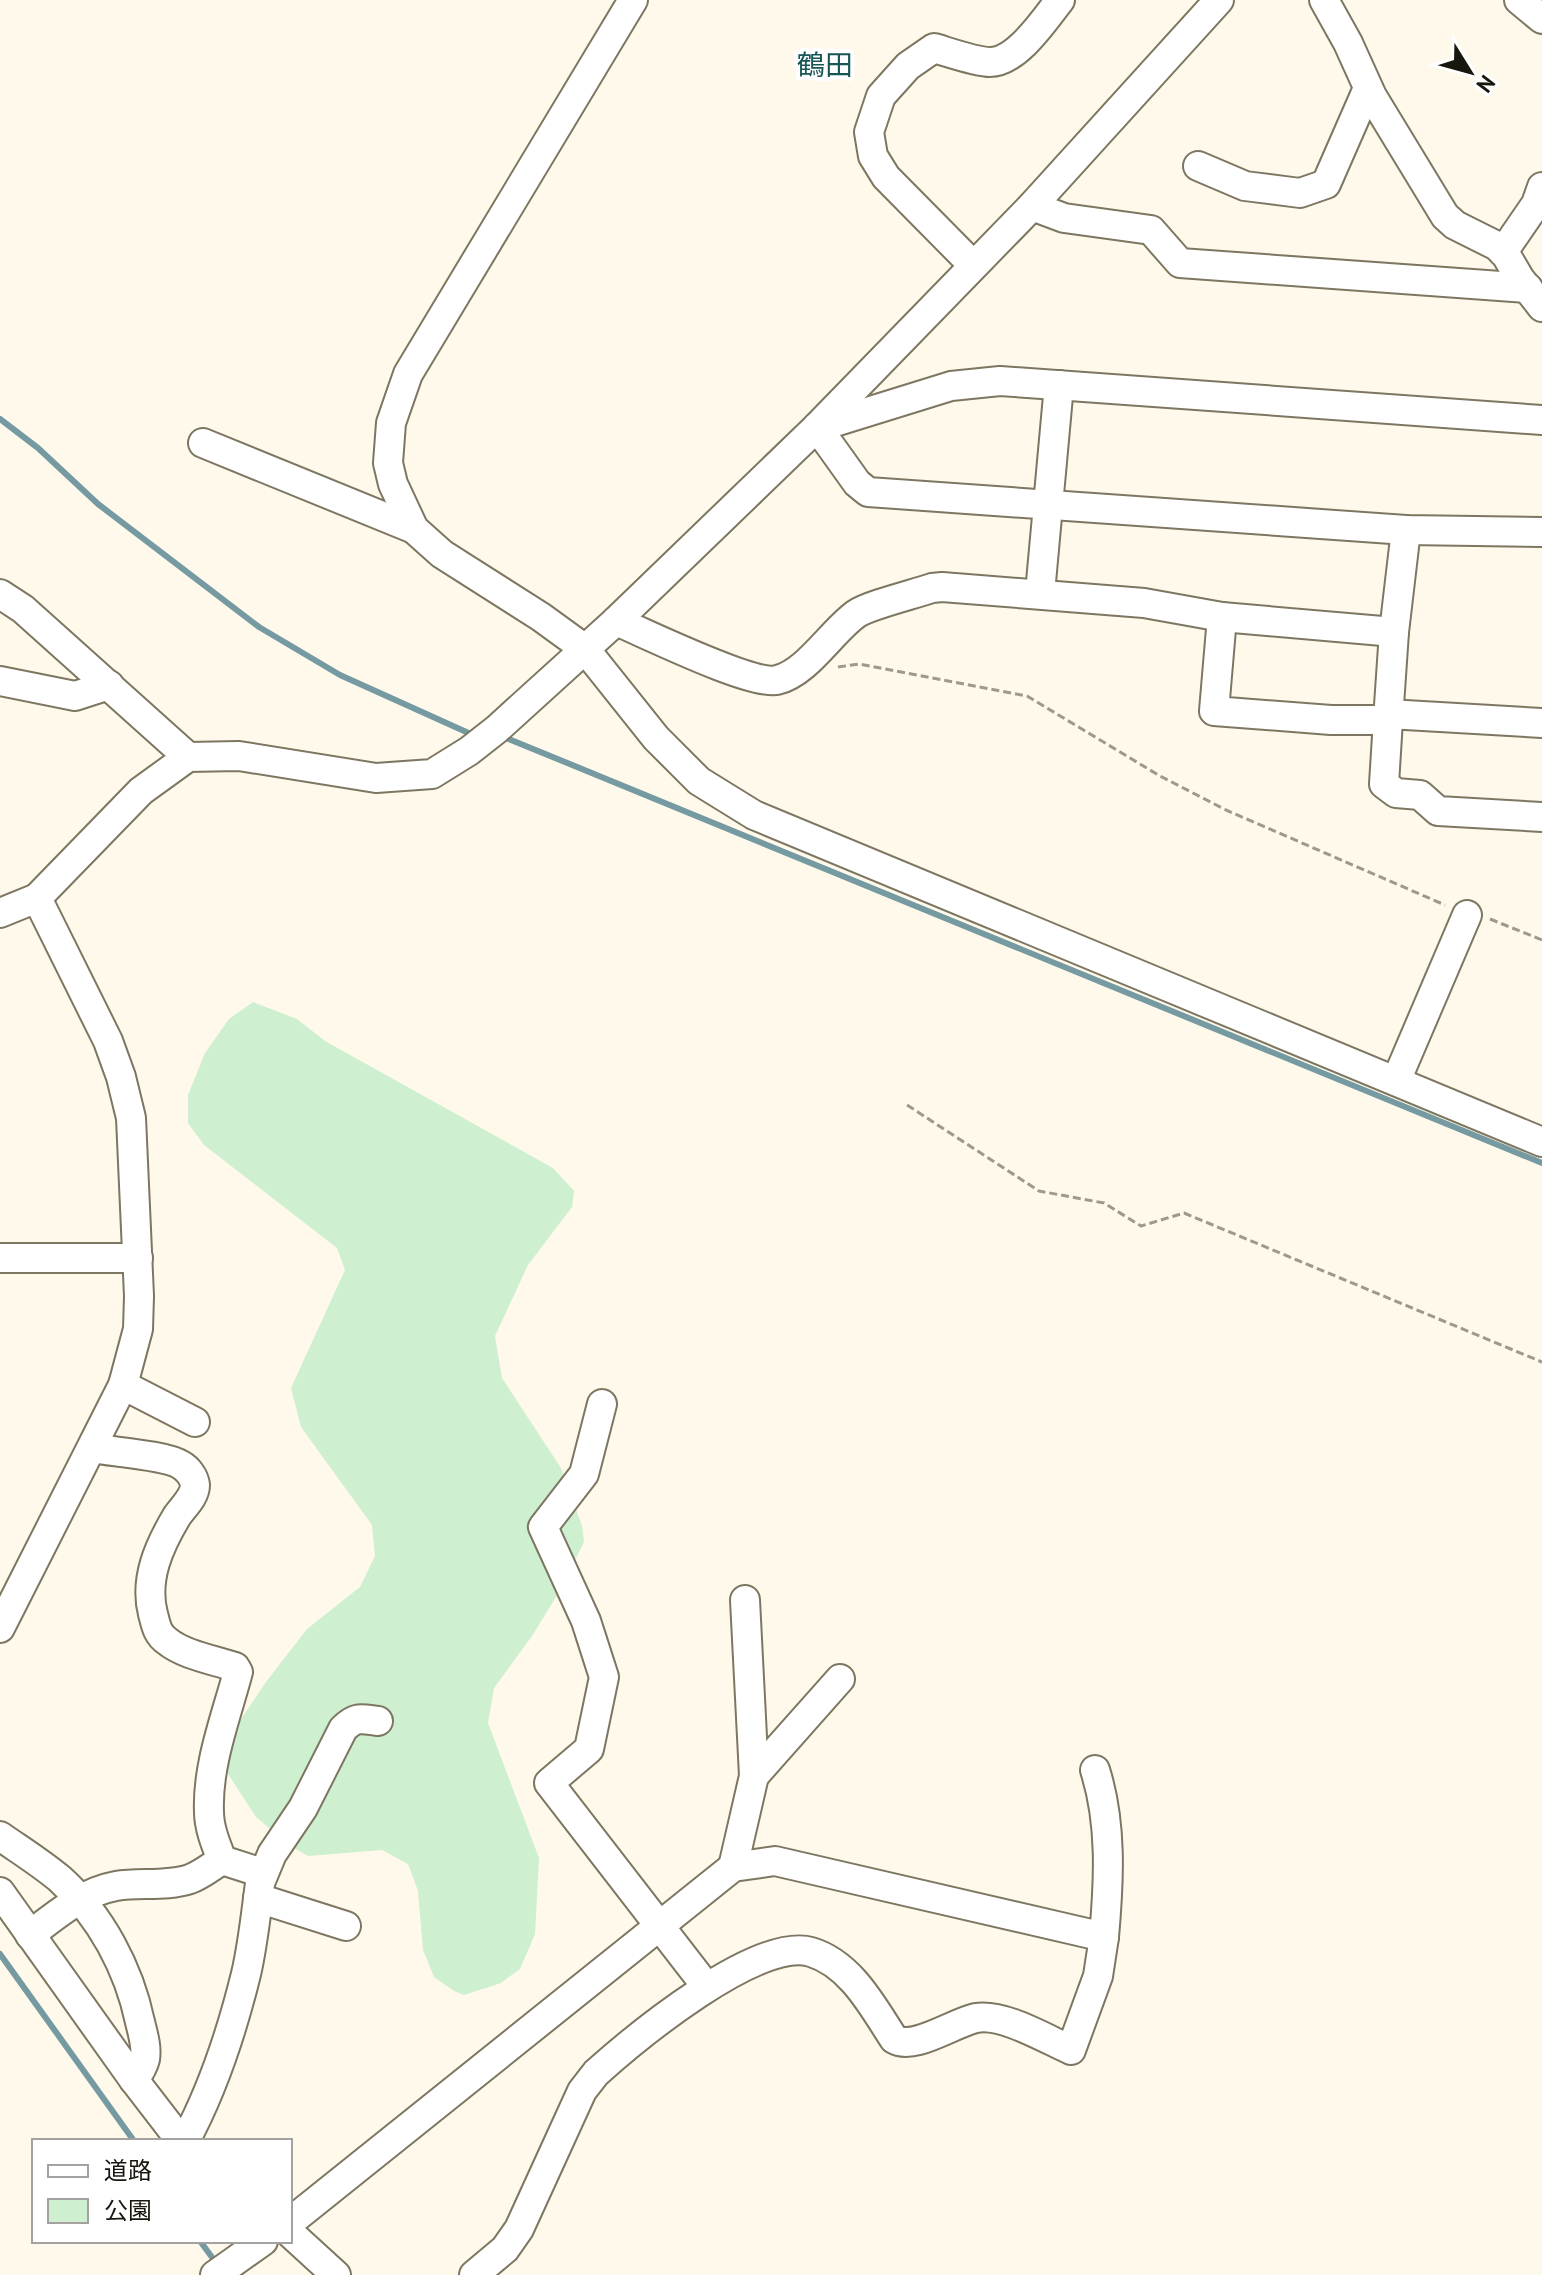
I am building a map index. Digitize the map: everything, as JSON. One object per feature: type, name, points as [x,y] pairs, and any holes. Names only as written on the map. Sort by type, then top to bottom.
[{"type":"street","points":[[414,529],[393,484],[388,463],[391,423],[408,374],[633,0]]},
{"type":"street","points":[[973,265],[886,177],[873,156],[869,132],[881,96],[908,66],[934,48],[990,62],[1008,57],[1030,38],[1060,0]]},
{"type":"street","points":[[0,913],[37,898],[141,791],[188,757],[239,756],[376,778],[432,774],[469,751],[616,621],[817,427],[1032,206],[1219,0]]},
{"type":"street","points":[[1324,0],[1368,88],[1445,216],[1455,225],[1497,246],[1535,297]]},
{"type":"street","points":[[1519,0],[1542,19]]},
{"type":"street","points":[[1198,166],[1245,186],[1300,193],[1326,184],[1368,88]]},
{"type":"street","points":[[1503,252],[1536,204],[1542,187]]},
{"type":"street","points":[[1032,206],[1064,218],[1151,230],[1180,263],[1535,297]]},
{"type":"street","points":[[817,427],[951,386],[1000,381],[1542,420]]},
{"type":"street","points":[[1040,593],[1059,385]]},
{"type":"street","points":[[817,427],[857,483],[868,492],[1406,530],[1542,532]]},
{"type":"street","points":[[203,443],[414,529],[442,554],[585,649],[667,749],[699,781],[754,815],[1542,1142]]},
{"type":"street","points":[[1406,530],[1394,632],[1384,784],[1396,793],[1420,795],[1438,811],[1542,817]]},
{"type":"street","points":[[616,621],[708,662],[763,681],[775,681],[795,672],[858,612],[942,587],[1144,603],[1222,617],[1394,632]]},
{"type":"street","points":[[0,594],[23,609],[188,757]]},
{"type":"street","points":[[1222,617],[1214,711],[1331,720],[1388,717],[1542,723]]},
{"type":"street","points":[[0,681],[75,696],[109,685]]},
{"type":"street","points":[[0,1628],[123,1385],[138,1329],[131,1118],[108,1041],[37,898]]},
{"type":"street","points":[[1396,1081],[1467,915]]},
{"type":"street","points":[[0,1258],[138,1258]]},
{"type":"street","points":[[123,1385],[195,1422]]},
{"type":"street","points":[[602,1404],[584,1474],[543,1527],[586,1621],[604,1677],[589,1749],[549,1783],[706,1986]]},
{"type":"street","points":[[92,1448],[180,1464],[190,1472],[195,1485],[159,1549],[150,1583],[151,1607],[158,1632],[168,1642],[235,1667],[238,1672],[210,1779],[209,1814],[222,1860]]},
{"type":"street","points":[[733,1867],[754,1776],[745,1600]]},
{"type":"street","points":[[754,1776],[840,1679]]},
{"type":"street","points":[[259,1890],[272,1854],[303,1808],[343,1729],[351,1721],[359,1719],[378,1721]]},
{"type":"street","points":[[474,2275],[505,2249],[519,2229],[582,2091],[596,2073],[706,1986],[773,1954],[797,1950],[825,1958],[861,1989],[894,2039],[902,2044],[916,2042],[979,2017],[1004,2020],[1071,2050],[1098,1976],[1108,1891],[1103,1796],[1095,1770]]},
{"type":"street","points":[[0,1836],[59,1879],[80,1900],[116,1953],[136,2002],[145,2046],[142,2069],[134,2080]]},
{"type":"street","points":[[184,2139],[200,2114],[221,2060],[246,1973],[259,1890],[259,1874],[222,1860]]},
{"type":"street","points":[[30,1935],[89,1894],[116,1886],[193,1879],[222,1860]]},
{"type":"street","points":[[292,2220],[733,1867],[775,1861],[1104,1937]]},
{"type":"street","points":[[259,1890],[346,1926]]},
{"type":"street","points":[[0,1892],[134,2080],[181,2139]]},
{"type":"street","points":[[292,2235],[336,2275]]},
{"type":"street","points":[[215,2275],[252,2248]]},
{"type":"path","points":[[831,668],[859,664],[1027,696],[1160,776],[1226,810],[1467,915],[1486,918],[1542,940]]},
{"type":"path","points":[[907,1105],[1039,1191],[1104,1203],[1141,1226],[1184,1213],[1542,1362]]},
{"type":"green space","points":[[253,1002],[297,1019],[325,1041],[553,1168],[574,1191],[572,1207],[528,1265],[495,1336],[502,1378],[561,1468],[582,1526],[584,1542],[532,1636],[494,1688],[488,1723],[539,1858],[535,1934],[520,1969],[501,1983],[464,1995],[434,1977],[423,1950],[418,1891],[408,1864],[382,1850],[308,1856],[289,1845],[256,1817],[228,1774],[227,1740],[266,1682],[307,1629],[360,1587],[375,1556],[372,1525],[301,1427],[291,1388],[345,1270],[337,1248],[204,1145],[188,1123],[188,1095],[205,1053],[229,1019]]},
{"type":"waterway","points":[[0,419],[38,448],[98,504],[259,627],[340,675],[473,735]]},
{"type":"waterway","points":[[504,737],[1542,1163]]},
{"type":"waterway","points":[[0,1954],[133,2139]]},
{"type":"waterway","points":[[201,2243],[217,2264]]},
{"type":"district","name":"鶴田","points":[[825,64]]}]
